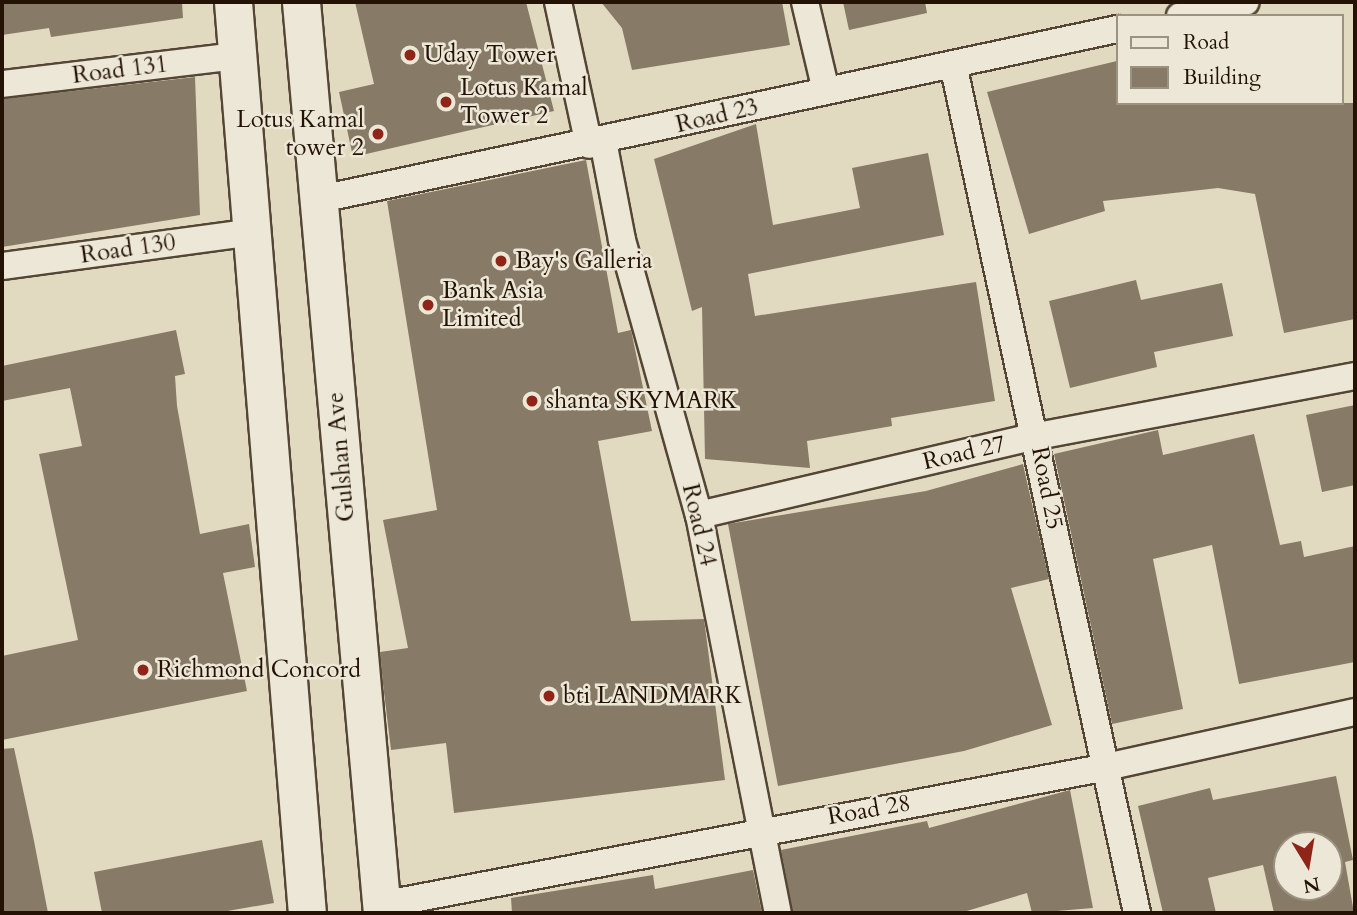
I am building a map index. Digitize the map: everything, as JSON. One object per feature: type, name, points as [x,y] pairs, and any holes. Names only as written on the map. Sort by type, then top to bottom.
[{"type":"main road","points":[[233,2],[255,232],[307,913]]},
{"type":"main road","name":"Gulshan Ave","points":[[301,2],[316,200],[382,909]]},
{"type":"street","name":"Road 24","points":[[558,2],[699,515],[778,913]]},
{"type":"street","points":[[805,2],[826,91]]},
{"type":"street","points":[[1190,14],[1246,2]]},
{"type":"street","name":"Road 23","points":[[316,200],[596,143],[1116,29]]},
{"type":"street","name":"Road 131","points":[[2,84],[238,56]]},
{"type":"street","name":"Road 25","points":[[953,64],[1037,436],[1102,768],[1137,913]]},
{"type":"street","name":"Road 130","points":[[2,266],[255,232]]},
{"type":"street","name":"Road 27","points":[[699,515],[1037,436],[1355,376]]},
{"type":"street","name":"Road 28","points":[[382,909],[761,830],[1102,768],[1355,712]]},
{"type":"building","points":[[2,2],[182,2],[183,18],[51,37],[49,28],[2,35]]},
{"type":"building","points":[[355,2],[526,2],[554,111],[353,157],[339,92],[374,84]]},
{"type":"building","points":[[601,2],[782,2],[790,45],[632,70],[622,28]]},
{"type":"building","points":[[843,2],[925,2],[927,13],[849,30]]},
{"type":"building","points":[[1116,61],[1116,105],[1355,103],[1355,319],[1284,333],[1255,194],[1218,188],[1103,201],[1105,211],[1029,234],[987,92]]},
{"type":"building","points":[[195,77],[200,215],[2,247],[2,99]]},
{"type":"building","points":[[756,124],[773,225],[860,208],[852,168],[928,153],[944,235],[748,274],[755,316],[976,282],[995,401],[891,418],[892,426],[807,441],[810,468],[705,459],[702,307],[692,311],[654,159]]},
{"type":"building","points":[[586,160],[618,333],[631,330],[652,431],[598,441],[631,621],[704,619],[725,780],[454,813],[446,743],[391,750],[383,684],[380,652],[408,648],[383,520],[437,510],[387,201]]},
{"type":"building","points":[[1136,280],[1141,300],[1222,283],[1233,336],[1154,352],[1157,367],[1070,388],[1049,301]]},
{"type":"building","points":[[176,330],[185,374],[175,376],[177,406],[200,534],[249,524],[255,567],[223,573],[247,691],[2,740],[2,656],[78,640],[39,454],[82,446],[70,388],[2,401],[2,366]]},
{"type":"building","points":[[1355,405],[1355,485],[1322,492],[1306,415]]},
{"type":"building","points":[[1158,430],[1163,455],[1254,434],[1280,545],[1301,541],[1304,557],[1355,546],[1355,662],[1239,684],[1212,545],[1153,559],[1183,709],[1112,724],[1054,454]]},
{"type":"building","points":[[1023,464],[1049,579],[1011,588],[1052,725],[964,751],[778,786],[728,524],[926,491]]},
{"type":"building","points":[[14,748],[48,913],[2,913],[2,749]]},
{"type":"building","points":[[1336,776],[1353,860],[1345,862],[1354,913],[1274,913],[1263,865],[1208,878],[1216,913],[1163,913],[1138,806],[1210,788],[1213,800]]},
{"type":"building","points":[[1070,790],[1093,908],[1032,913],[1027,893],[960,913],[793,913],[781,850],[927,821],[929,828]]},
{"type":"building","points":[[262,840],[274,903],[216,913],[102,913],[94,872]]},
{"type":"building","points":[[753,870],[762,913],[512,913],[511,898],[653,875],[655,889]]},
{"type":"place","name":"Uday Tower","points":[[410,55]]},
{"type":"place","name":"Lotus Kamal Tower 2","points":[[446,102]]},
{"type":"place","name":"Lotus Kamal tower 2","points":[[378,134]]},
{"type":"place","name":"Bay's Galleria","points":[[501,261]]},
{"type":"place","name":"Bank Asia Limited","points":[[428,305]]},
{"type":"place","name":"shanta SKYMARK","points":[[532,401]]},
{"type":"place","name":"Richmond Concord","points":[[143,670]]},
{"type":"place","name":"bti LANDMARK","points":[[549,696]]}]
